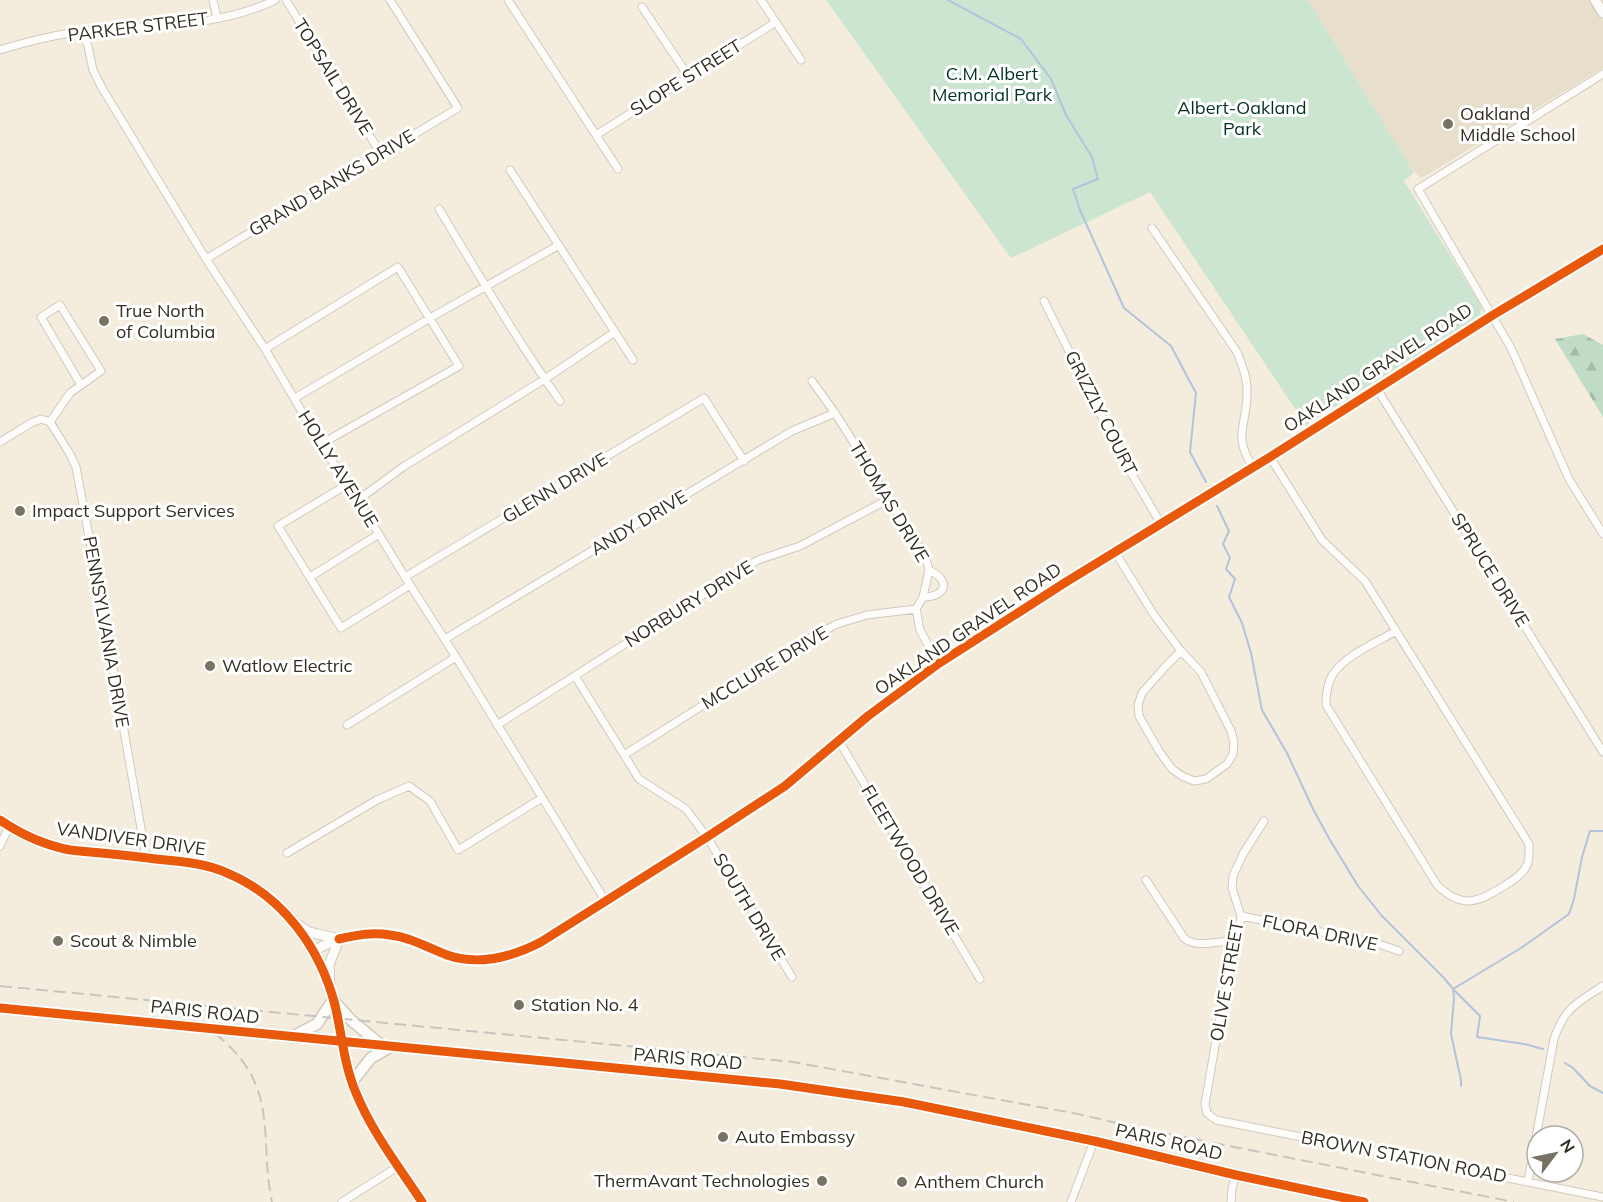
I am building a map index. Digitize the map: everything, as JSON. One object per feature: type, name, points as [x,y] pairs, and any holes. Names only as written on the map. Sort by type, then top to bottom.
[{"type":"main road","name":"VANDIVER DRIVE","points":[[5,823],[51,846],[191,863],[226,872],[250,884],[272,900],[293,920],[314,951],[332,997],[347,1070],[352,1082],[368,1117],[422,1202]]},
{"type":"main road","points":[[291,1037],[317,1024],[332,997],[351,1020],[386,1046],[370,1058],[352,1082]]},
{"type":"main road","name":"PARIS ROAD","points":[[0,1008],[780,1084],[904,1102],[1094,1141],[1236,1175],[1364,1202]]},
{"type":"street","points":[[213,0],[216,18]]},
{"type":"street","name":"PARKER STREET","points":[[0,50],[82,32],[167,25],[216,18],[260,7],[274,0]]},
{"type":"street","name":"TOPSAIL DRIVE","points":[[286,0],[381,154]]},
{"type":"street","name":"GRAND BANKS DRIVE","points":[[206,259],[458,108],[390,0]]},
{"type":"street","points":[[508,0],[618,169]]},
{"type":"street","points":[[761,0],[801,60]]},
{"type":"street","points":[[1595,0],[1603,13]]},
{"type":"street","points":[[642,7],[688,77]]},
{"type":"street","name":"SLOPE STREET","points":[[596,135],[776,22]]},
{"type":"street","name":"HOLLY AVENUE","points":[[82,32],[88,46],[93,70],[102,88],[606,902]]},
{"type":"street","points":[[1603,74],[1418,189],[1511,348],[1569,479],[1603,534]]},
{"type":"street","points":[[510,170],[633,360]]},
{"type":"street","points":[[439,209],[560,400]]},
{"type":"street","points":[[1152,228],[1237,352],[1244,371],[1247,393],[1241,434],[1244,453],[1253,467]]},
{"type":"street","points":[[295,398],[560,245]]},
{"type":"street","name":"OAKLAND GRAVEL ROAD","points":[[314,951],[339,939],[366,933],[410,939],[448,956],[465,959],[500,959],[523,952],[606,902],[785,786],[868,716],[938,664],[1493,315],[1603,249]]},
{"type":"street","points":[[265,349],[398,267],[459,366],[321,444]]},
{"type":"street","name":"GRIZZLY COURT","points":[[1044,301],[1123,459],[1161,524]]},
{"type":"street","points":[[0,442],[41,418],[50,422],[70,393],[101,371],[60,305],[40,317],[81,385]]},
{"type":"street","points":[[358,500],[403,467],[545,379],[615,332]]},
{"type":"street","name":"THOMAS DRIVE","points":[[812,381],[835,413],[925,556],[929,570],[923,597],[916,609]]},
{"type":"street","name":"SPRUCE DRIVE","points":[[1377,389],[1603,752]]},
{"type":"street","name":"GLENN DRIVE","points":[[405,577],[704,398],[744,460]]},
{"type":"street","name":"ANDY DRIVE","points":[[445,639],[792,431],[835,413]]},
{"type":"street","name":"PENNSYLVANIA DRIVE","points":[[50,422],[70,453],[80,483],[146,857]]},
{"type":"street","points":[[1270,457],[1322,540],[1365,580],[1529,844],[1528,866],[1516,878],[1486,897],[1468,902],[1449,897],[1437,885],[1326,705],[1326,690],[1333,674],[1347,660],[1396,631]]},
{"type":"street","points":[[348,484],[278,526],[341,628],[410,585]]},
{"type":"street","name":"NORBURY DRIVE","points":[[497,725],[758,560],[800,546],[890,499]]},
{"type":"street","points":[[310,577],[379,534]]},
{"type":"street","points":[[1115,552],[1154,615],[1181,651],[1201,672],[1231,731],[1234,742],[1233,754],[1227,764],[1206,778],[1194,781],[1172,769],[1139,716],[1138,705],[1142,693],[1164,666],[1181,651]]},
{"type":"street","points":[[923,597],[936,595],[944,588],[940,577],[929,570]]},
{"type":"street","points":[[916,609],[920,630],[938,664]]},
{"type":"street","name":"MCCLURE DRIVE","points":[[624,755],[810,638],[837,624],[867,615],[916,609]]},
{"type":"street","points":[[347,725],[456,657]]},
{"type":"street","name":"SOUTH DRIVE","points":[[575,676],[639,779],[686,809],[707,837],[792,977]]},
{"type":"street","name":"FLEETWOOD DRIVE","points":[[839,741],[980,979]]},
{"type":"street","points":[[287,853],[377,800],[410,786],[430,801],[458,850],[542,798]]},
{"type":"street","name":"OLIVE STREET","points":[[1207,1113],[1205,1104],[1220,1017],[1241,916],[1232,888],[1233,876],[1243,854],[1264,821]]},
{"type":"street","points":[[0,846],[5,823]]},
{"type":"street","points":[[1146,880],[1189,943],[1225,940],[1237,942]]},
{"type":"street","name":"FLORA DRIVE","points":[[1241,916],[1376,943],[1399,951]]},
{"type":"street","points":[[293,920],[309,932],[339,939],[329,965],[332,997]]},
{"type":"street","points":[[1538,1124],[1554,1039],[1559,1024],[1567,1012],[1603,986]]},
{"type":"street","name":"BROWN STATION ROAD","points":[[1207,1113],[1216,1120],[1525,1180]]},
{"type":"street","points":[[1071,1202],[1094,1141]]},
{"type":"street","points":[[342,1202],[399,1166]]},
{"type":"street","points":[[1231,1202],[1236,1175]]},
{"type":"street","name":"BROWN STATION ROAD","points":[[1542,1184],[1603,1197]]},
{"type":"shaded area","name":"Oakland Middle School","points":[[1308,0],[1590,0],[1603,21],[1603,68],[1420,178],[1409,165]]},
{"type":"green space","name":"Albert-Oakland Park","points":[[826,0],[1308,0],[1414,173],[1404,181],[1482,307],[1480,315],[1306,425],[1150,192],[1011,258]]},
{"type":"green space","points":[[1583,334],[1603,345],[1603,417],[1555,339]]},
{"type":"waterway","points":[[948,0],[1021,39],[1051,79],[1066,115],[1092,157],[1098,179],[1073,189],[1080,210],[1124,308],[1171,346],[1196,393],[1190,452],[1206,482]]},
{"type":"waterway","points":[[1217,506],[1229,531],[1223,544],[1230,558],[1226,569],[1235,579],[1229,597],[1242,623],[1251,653],[1262,710],[1287,753],[1313,809],[1358,886],[1382,916],[1453,989],[1451,1034],[1461,1086]]},
{"type":"waterway","points":[[1543,1049],[1477,1037],[1480,1016],[1453,989],[1521,948],[1569,914],[1590,831],[1603,831]]},
{"type":"waterway","points":[[1565,1063],[1590,1086],[1603,1093]]},
{"type":"railway","points":[[0,986],[793,1062],[1078,1114],[1143,1129],[1514,1202]]},
{"type":"railway","points":[[168,1008],[192,1018],[220,1037],[243,1061],[254,1080],[264,1118],[268,1180],[272,1202]]},
{"type":"cycle path","points":[[339,939],[370,934],[397,936],[447,955],[471,960],[507,956],[541,942],[785,786],[868,716],[938,664],[1493,315],[1603,249]]},
{"type":"cycle path","points":[[0,820],[34,839],[60,848],[212,867],[247,883],[282,910],[309,944],[320,964],[335,1005],[349,1072],[362,1107],[386,1149],[422,1202]]},
{"type":"cycle path","points":[[0,1008],[780,1084],[904,1102],[1094,1141],[1236,1175],[1364,1202]]},
{"type":"place","name":"Oakland Middle School","points":[[1448,124]]},
{"type":"place","name":"True North of Columbia","points":[[104,321]]},
{"type":"place","name":"Impact Support Services","points":[[20,511]]},
{"type":"place","name":"Watlow Electric","points":[[210,666]]},
{"type":"place","name":"Scout & Nimble","points":[[58,941]]},
{"type":"place","name":"Station No. 4","points":[[519,1005]]},
{"type":"place","name":"Auto Embassy","points":[[723,1137]]},
{"type":"place","name":"ThermAvant Technologies","points":[[822,1181]]},
{"type":"place","name":"Anthem Church","points":[[902,1182]]},
{"type":"park label","name":"C.M. Albert Memorial Park","points":[[992,84]]}]
